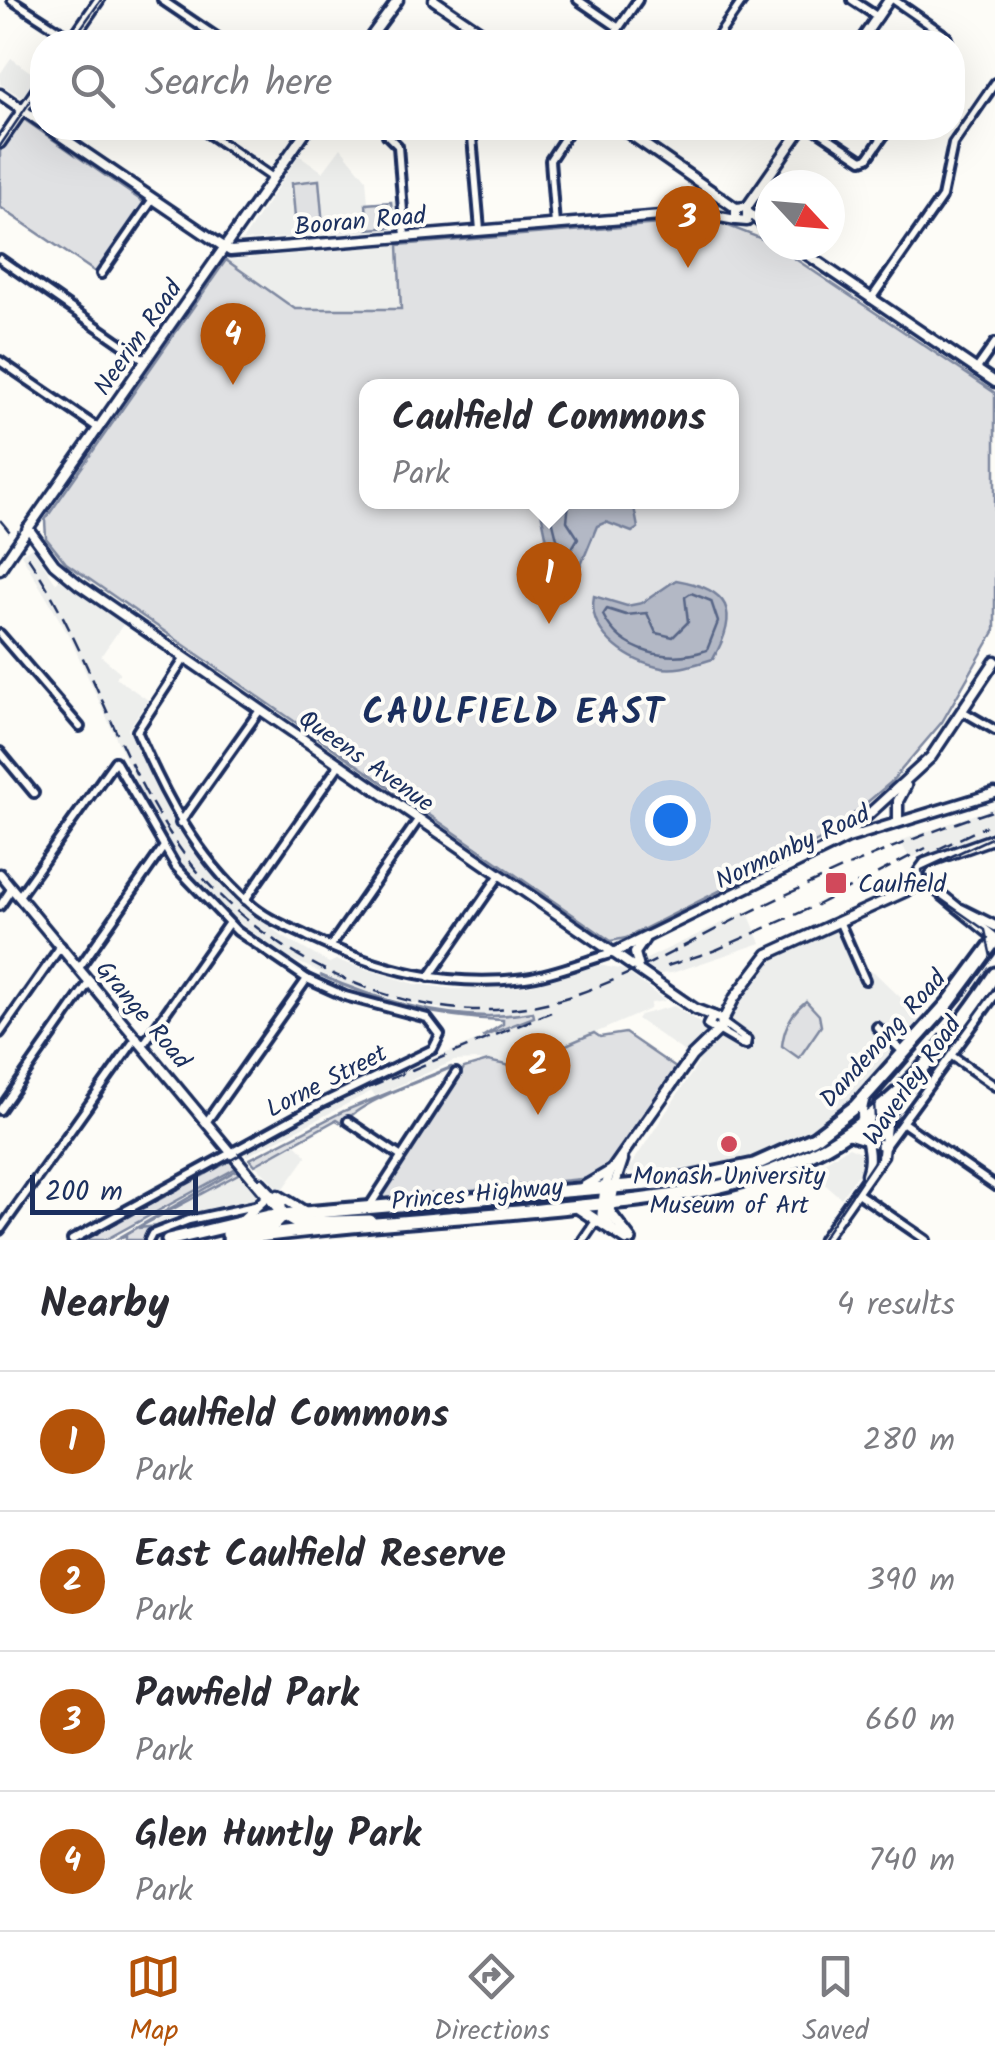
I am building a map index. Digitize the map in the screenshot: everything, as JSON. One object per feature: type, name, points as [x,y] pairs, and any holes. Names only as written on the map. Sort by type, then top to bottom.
[{"type":"highway","name":"Dandenong Road","points":[[610,1187],[708,1178],[754,1165],[820,1134],[865,1096],[904,1053],[995,939]]},
{"type":"highway","name":"Dandenong Road","points":[[605,1203],[689,1194],[748,1180],[798,1160],[846,1133],[900,1091],[968,1014],[995,974]]},
{"type":"highway","name":"Princes Highway","points":[[168,1240],[243,1219],[305,1212],[344,1214],[368,1208],[610,1187]]},
{"type":"highway","name":"Princes Highway","points":[[228,1240],[605,1203]]},
{"type":"highway","points":[[221,1240],[233,1232],[275,1224],[283,1215],[297,1223],[344,1214],[378,1224]]},
{"type":"main road","points":[[610,1187],[605,1203],[616,1230]]},
{"type":"main road","points":[[616,1230],[619,1214],[633,1201]]},
{"type":"main road","points":[[576,1206],[629,1240]]},
{"type":"street","points":[[12,0],[57,30]]},
{"type":"street","points":[[80,30],[99,0]]},
{"type":"street","points":[[162,0],[206,30]]},
{"type":"street","points":[[434,0],[478,30]]},
{"type":"street","points":[[578,0],[619,28],[638,0]]},
{"type":"street","points":[[722,30],[743,0]]},
{"type":"street","points":[[852,0],[878,17]]},
{"type":"street","points":[[869,30],[892,0],[937,30]]},
{"type":"street","points":[[378,30],[396,1]]},
{"type":"street","points":[[965,127],[995,84]]},
{"type":"street","points":[[0,94],[30,115]]},
{"type":"street","points":[[0,143],[30,100]]},
{"type":"street","points":[[67,140],[223,248]]},
{"type":"street","points":[[218,140],[273,178]]},
{"type":"street","name":"Neerim Road","points":[[0,569],[300,140]]},
{"type":"street","points":[[392,140],[398,146],[406,236]]},
{"type":"street","points":[[472,140],[480,230]]},
{"type":"street","points":[[555,224],[550,160],[563,140]]},
{"type":"street","points":[[638,140],[735,208]]},
{"type":"street","points":[[644,144],[647,140]]},
{"type":"street","points":[[755,222],[744,216],[794,140]]},
{"type":"street","points":[[832,140],[862,160],[881,140]]},
{"type":"street","points":[[872,298],[942,197],[956,140]]},
{"type":"street","points":[[698,213],[713,206],[714,192]]},
{"type":"street","points":[[101,274],[153,199]]},
{"type":"street","name":"Booran Road","points":[[712,214],[735,208],[744,216]]},
{"type":"street","name":"Booran Road","points":[[223,248],[698,213],[744,216]]},
{"type":"street","points":[[0,259],[146,360]]},
{"type":"street","points":[[816,260],[995,382]]},
{"type":"street","points":[[976,370],[995,342]]},
{"type":"street","points":[[0,361],[98,428]]},
{"type":"street","name":"Queens Avenue","points":[[26,531],[64,574],[743,1041]]},
{"type":"street","points":[[0,634],[80,727]]},
{"type":"street","points":[[185,658],[136,730],[180,823],[245,900],[266,916],[384,968],[428,978],[471,982],[529,978],[613,953]]},
{"type":"street","points":[[842,840],[908,782],[964,712],[995,661]]},
{"type":"street","points":[[180,823],[260,710]]},
{"type":"street","points":[[964,712],[995,730]]},
{"type":"street","points":[[0,752],[34,792]]},
{"type":"street","points":[[0,906],[16,892],[115,761],[162,848],[228,924],[307,979],[207,1121]]},
{"type":"street","points":[[245,900],[339,765]]},
{"type":"street","points":[[898,822],[898,801],[908,782]]},
{"type":"street","name":"Normanby Road","points":[[613,953],[842,840],[995,793]]},
{"type":"street","points":[[873,812],[869,819],[876,828]]},
{"type":"street","points":[[330,947],[418,820]]},
{"type":"street","points":[[579,1189],[613,1169],[624,1156],[768,954],[922,884],[928,869],[938,860],[995,838]]},
{"type":"street","points":[[79,968],[162,848]]},
{"type":"street","name":"Grange Road","points":[[0,874],[283,1215]]},
{"type":"street","points":[[428,978],[499,876]]},
{"type":"street","points":[[922,884],[995,939]]},
{"type":"street","points":[[956,908],[995,926]]},
{"type":"street","points":[[840,921],[865,980]]},
{"type":"street","points":[[0,1230],[228,924]]},
{"type":"street","points":[[645,975],[635,954],[647,937]]},
{"type":"street","points":[[0,1033],[61,946]]},
{"type":"street","name":"Lorne Street","points":[[72,1240],[233,1151],[437,1046],[438,1029],[427,1018],[345,996],[307,979]]},
{"type":"street","points":[[0,1110],[90,981]]},
{"type":"street","name":"Waverley Road","points":[[968,1014],[993,998]]},
{"type":"street","name":"Waverley Road","points":[[823,1240],[993,998]]},
{"type":"street","points":[[877,1027],[904,1053]]},
{"type":"street","points":[[952,1056],[995,1086]]},
{"type":"street","points":[[368,1208],[370,1199],[456,1072]]},
{"type":"street","points":[[846,1133],[886,1146],[887,1120],[900,1091]]},
{"type":"street","name":"Waverley Road","points":[[864,1180],[870,1142],[862,1122],[865,1096]]},
{"type":"street","points":[[348,1121],[400,1156]]},
{"type":"street","points":[[905,1124],[995,1186]]},
{"type":"street","points":[[610,1187],[624,1156]]},
{"type":"street","points":[[610,1187],[613,1169]]},
{"type":"street","points":[[856,1192],[926,1240]]},
{"type":"street","points":[[243,1219],[268,1194],[305,1212]]},
{"type":"street","points":[[150,1240],[152,1234],[177,1224],[260,1205]]},
{"type":"street","points":[[583,1240],[596,1221]]},
{"type":"shaded area","points":[[11,58],[30,72],[30,85],[22,97],[0,84],[0,74]]},
{"type":"shaded area","points":[[22,118],[30,124],[30,140],[54,140],[152,208],[104,278],[0,207],[0,151]]},
{"type":"shaded area","points":[[341,148],[366,179],[368,203],[396,200],[395,229],[242,241],[299,155],[323,172]]},
{"type":"shaded area","points":[[319,180],[323,226],[296,229],[292,183]]},
{"type":"shaded area","points":[[391,202],[394,227],[368,229],[366,204]]},
{"type":"shaded area","points":[[685,222],[721,223],[755,236],[755,260],[797,260],[995,393],[995,630],[942,722],[890,783],[826,837],[626,938],[611,941],[66,563],[46,538],[45,520],[226,260],[295,309],[401,309],[398,245]]},
{"type":"shaded area","points":[[398,245],[401,309],[295,309],[226,260]]},
{"type":"shaded area","points":[[32,547],[56,583],[60,579],[124,623],[101,656],[120,672],[116,678],[148,700],[128,729],[153,783],[202,863],[229,894],[283,937],[329,963],[336,960],[415,984],[454,989],[528,986],[599,965],[624,970],[665,1001],[651,1003],[650,1009],[515,1068],[479,1060],[454,1061],[375,1096],[372,1091],[247,1156],[242,1149],[334,1100],[533,1017],[533,1013],[472,1015],[365,993],[278,953],[213,901],[168,845],[150,812],[69,636],[21,554]]},
{"type":"shaded area","points":[[995,807],[995,829],[931,855],[927,851],[910,859],[900,841]]},
{"type":"shaded area","points":[[747,911],[761,943],[672,973],[659,974],[640,962]]},
{"type":"shaded area","points":[[838,928],[855,968],[874,972],[923,1019],[848,1101],[799,1138],[760,1154],[708,1167],[626,1173],[699,1062],[637,1019],[640,1015],[674,1006],[719,1036],[769,961]]},
{"type":"shaded area","points":[[320,975],[424,1009],[479,1016],[533,1012],[534,1017],[482,1037],[503,1024],[503,1020],[456,1016],[409,1007],[364,993]]},
{"type":"shaded area","points":[[806,1001],[819,1015],[821,1026],[799,1058],[782,1046],[789,1021]]},
{"type":"shaded area","points":[[594,1033],[600,1037],[625,1033],[676,1068],[604,1171],[591,1178],[373,1200],[464,1068],[488,1061],[515,1067]]},
{"type":"shaded area","points":[[451,1067],[459,1069],[448,1069],[392,1092],[363,1107],[343,1124],[336,1120],[255,1165],[250,1159],[344,1111]]},
{"type":"shaded area","points":[[296,1144],[307,1156],[282,1191],[255,1165]]},
{"type":"shaded area","points":[[849,1147],[863,1153],[864,1166],[841,1198],[809,1171]]},
{"type":"shaded area","points":[[227,1158],[107,1228],[230,1161],[236,1168],[105,1240],[78,1240]]},
{"type":"shaded area","points":[[237,1170],[240,1173],[138,1228],[159,1226],[147,1231],[144,1240],[126,1240],[126,1235],[115,1240]]},
{"type":"shaded area","points":[[240,1173],[260,1198],[186,1213],[139,1231]]},
{"type":"water","points":[[540,509],[634,509],[638,528],[632,532],[606,522],[597,526],[581,565],[565,565],[548,545]]},
{"type":"water","points":[[676,580],[708,589],[725,605],[726,628],[713,659],[678,668],[657,667],[610,642],[596,621],[594,596],[627,606],[642,603]]},
{"type":"tram line","points":[[80,30],[101,0]]},
{"type":"tram line","points":[[0,146],[30,102]]},
{"type":"tram line","points":[[821,1240],[877,1157],[874,1101],[964,997],[991,957],[985,930],[925,888],[922,870],[995,836]]},
{"type":"railway","points":[[0,520],[53,598],[134,769],[181,850],[212,888],[249,922],[292,952],[387,995],[438,1006],[488,1010],[563,999],[640,968],[865,859],[995,810]]},
{"type":"railway","points":[[918,859],[986,826]]},
{"type":"railway","points":[[667,966],[716,950],[817,905],[926,848]]},
{"type":"railway","points":[[85,1240],[342,1099],[551,1012]]},
{"type":"place","name":"Pawfield Park","points":[[688,268]]},
{"type":"place","name":"Glen Huntly Park","points":[[233,385]]},
{"type":"place","name":"Caulfield Commons","points":[[549,624]]},
{"type":"place","name":"Caulfield","points":[[836,883]]},
{"type":"place","name":"East Caulfield Reserve","points":[[538,1115]]},
{"type":"place","name":"Monash University Museum of Art","points":[[729,1144]]},
{"type":"district","name":"CAULFIELD EAST","points":[[514,711]]}]
